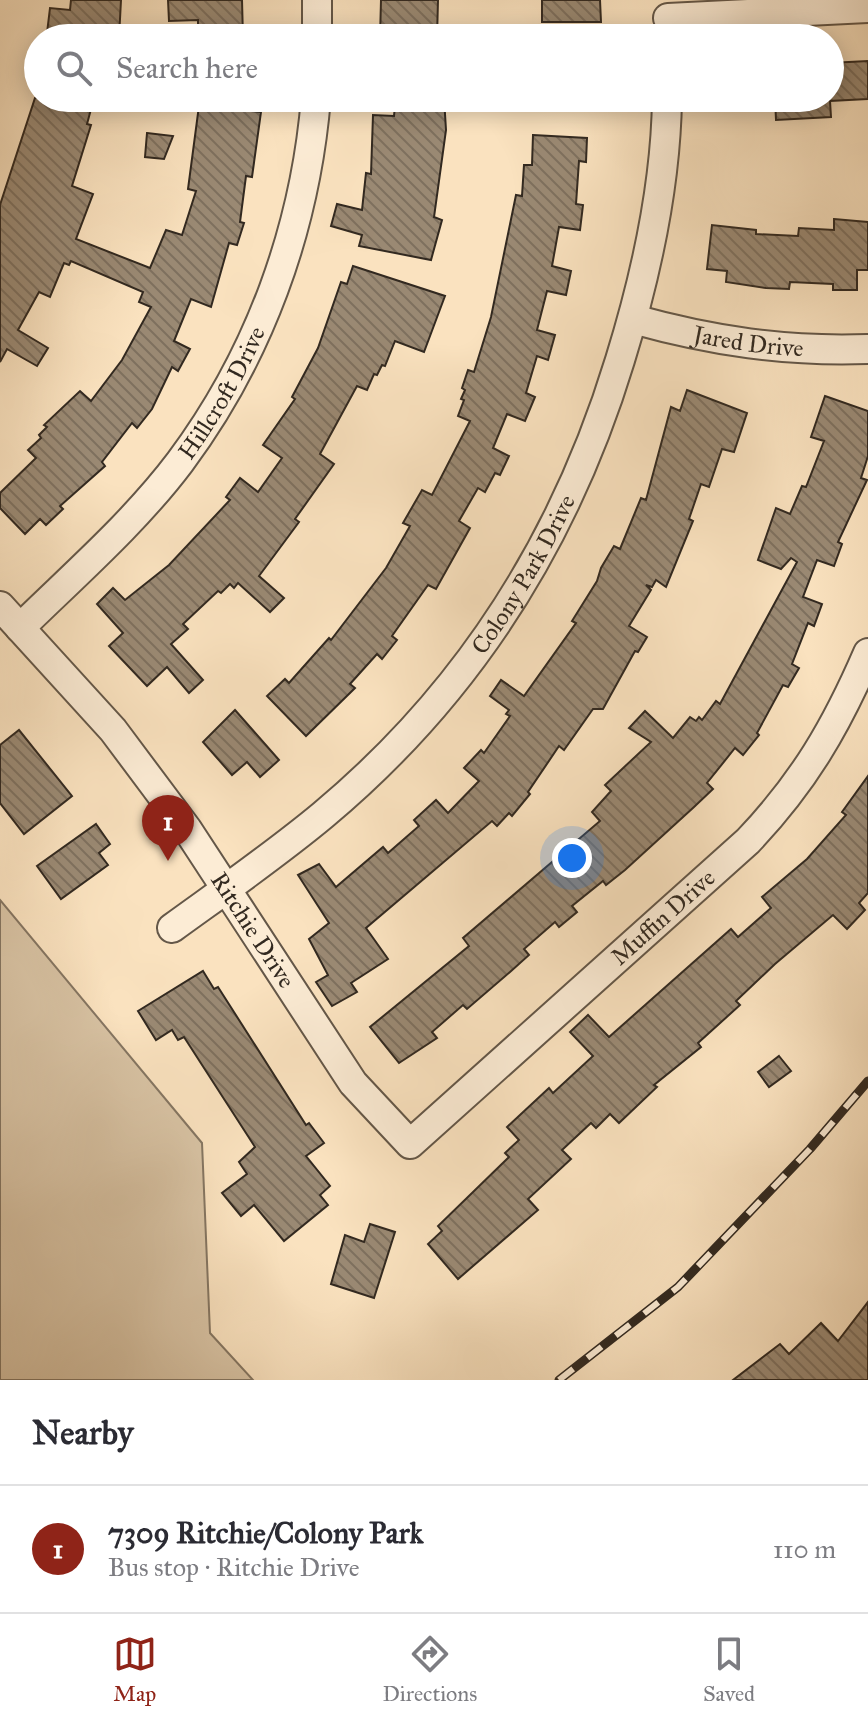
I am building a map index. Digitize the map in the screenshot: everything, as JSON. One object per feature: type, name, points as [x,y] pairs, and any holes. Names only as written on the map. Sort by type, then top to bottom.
[{"type":"street","points":[[317,0],[317,24]]},
{"type":"street","points":[[668,19],[868,8]]},
{"type":"street","name":"Hillcroft Drive","points":[[20,628],[179,463],[248,354],[282,267],[304,186],[314,112]]},
{"type":"street","name":"Colony Park Drive","points":[[172,928],[323,815],[388,755],[481,647],[524,584],[565,509],[599,431],[633,319],[651,240],[667,112]]},
{"type":"street","name":"Jared Drive","points":[[633,319],[687,334],[769,348],[868,349]]},
{"type":"street","name":"Ritchie Drive","points":[[0,606],[113,730],[187,829],[353,1083],[410,1144]]},
{"type":"street","name":"Muffin Drive","points":[[410,1144],[748,841],[780,808],[807,772],[838,721],[868,653]]},
{"type":"shaded area","points":[[0,900],[202,1143],[210,1333],[253,1380],[0,1380]]},
{"type":"building","points":[[71,0],[121,0],[120,24],[48,24],[50,8],[70,10]]},
{"type":"building","points":[[168,0],[242,0],[243,24],[169,21]]},
{"type":"building","points":[[381,0],[438,0],[437,24],[380,24]]},
{"type":"building","points":[[542,0],[600,0],[601,22],[542,22]]},
{"type":"building","points":[[868,61],[868,99],[844,100],[844,62]]},
{"type":"building","points":[[30,112],[90,112],[87,124],[91,125],[72,186],[93,194],[76,239],[150,268],[166,230],[182,235],[196,191],[188,189],[198,112],[261,112],[252,177],[246,176],[240,222],[244,223],[237,245],[229,243],[211,307],[191,299],[174,341],[190,349],[178,371],[172,367],[152,409],[137,428],[132,423],[102,462],[105,466],[60,506],[63,509],[46,525],[40,519],[25,534],[0,508],[0,493],[36,458],[28,450],[41,438],[39,435],[47,427],[44,425],[80,391],[91,401],[122,360],[151,307],[139,302],[143,292],[71,261],[69,265],[64,263],[50,297],[39,292],[18,330],[48,348],[37,366],[7,349],[0,362],[0,205]]},
{"type":"building","points":[[394,112],[445,112],[446,130],[434,217],[442,220],[431,260],[359,246],[362,235],[331,226],[337,204],[362,210],[366,173],[371,174],[373,115],[394,116]]},
{"type":"building","points":[[776,112],[831,112],[831,117],[776,120]]},
{"type":"building","points":[[147,133],[173,136],[164,159],[145,157]]},
{"type":"building","points":[[533,135],[587,138],[586,162],[579,161],[576,204],[583,205],[580,230],[559,227],[552,266],[571,271],[566,295],[547,291],[537,330],[555,335],[548,360],[537,356],[526,393],[535,397],[525,421],[507,414],[493,448],[509,456],[500,475],[495,473],[485,492],[478,488],[459,521],[470,528],[436,589],[428,585],[392,636],[397,640],[382,659],[377,654],[350,684],[355,688],[306,736],[267,696],[285,679],[289,683],[329,638],[331,640],[386,568],[410,526],[403,523],[422,490],[432,495],[470,421],[458,416],[464,400],[461,399],[465,390],[462,388],[468,370],[474,372],[491,317],[516,195],[522,196],[524,165],[532,165]]},
{"type":"building","points":[[834,219],[868,222],[868,270],[857,270],[857,290],[833,290],[833,284],[790,282],[789,289],[766,288],[726,282],[727,271],[707,269],[712,225],[756,230],[756,234],[798,236],[799,228],[834,230]]},
{"type":"building","points":[[353,266],[445,296],[424,352],[395,341],[385,366],[382,365],[377,375],[374,374],[367,390],[357,386],[320,454],[334,464],[295,519],[299,522],[259,576],[284,598],[270,612],[238,583],[234,588],[230,584],[221,593],[218,591],[183,624],[188,629],[171,644],[203,680],[189,693],[167,667],[147,686],[109,646],[123,633],[97,604],[113,588],[125,600],[169,565],[230,500],[226,497],[240,478],[258,492],[282,458],[263,445],[295,399],[292,397],[318,348],[341,282],[347,284]]},
{"type":"building","points":[[687,390],[747,413],[734,452],[722,449],[709,487],[701,484],[689,519],[693,521],[666,587],[656,580],[652,587],[646,585],[651,590],[629,626],[647,637],[638,652],[635,651],[603,709],[593,709],[564,750],[559,746],[528,792],[530,794],[512,816],[509,813],[497,826],[492,821],[366,928],[388,959],[351,983],[357,992],[332,1006],[316,982],[328,975],[309,939],[329,923],[298,875],[319,864],[336,887],[383,847],[388,853],[419,826],[414,820],[436,800],[448,813],[479,781],[464,768],[481,750],[484,753],[510,716],[506,714],[509,710],[490,696],[501,680],[524,696],[576,623],[572,621],[597,581],[601,568],[614,546],[620,549],[641,498],[646,500],[671,407],[680,411]]},
{"type":"building","points":[[825,396],[868,411],[868,456],[861,478],[867,480],[838,542],[842,544],[834,566],[817,560],[803,597],[822,604],[814,626],[808,623],[792,664],[799,668],[788,687],[783,685],[757,733],[759,735],[743,755],[735,748],[707,783],[713,789],[625,870],[606,885],[603,881],[572,906],[577,912],[559,927],[555,922],[524,949],[529,955],[467,1009],[463,1005],[432,1032],[437,1038],[399,1063],[370,1027],[469,946],[463,938],[600,821],[592,812],[611,791],[605,785],[651,742],[629,728],[645,711],[673,738],[690,717],[696,721],[699,717],[702,720],[716,701],[720,704],[797,562],[791,558],[781,569],[758,560],[776,508],[790,514],[802,486],[806,487],[824,441],[811,437]]},
{"type":"building","points":[[235,710],[279,760],[260,777],[247,762],[232,775],[203,742]]},
{"type":"building","points":[[19,730],[72,796],[24,834],[0,803],[0,745]]},
{"type":"building","points":[[868,776],[868,893],[859,903],[865,910],[847,929],[833,915],[775,964],[736,1001],[740,1005],[698,1043],[701,1047],[654,1085],[657,1087],[619,1123],[610,1114],[596,1128],[591,1123],[562,1150],[571,1159],[528,1199],[538,1210],[458,1279],[428,1244],[442,1231],[438,1226],[509,1157],[505,1153],[519,1140],[507,1127],[549,1088],[553,1093],[593,1056],[570,1032],[588,1015],[609,1037],[731,929],[738,937],[771,908],[762,897],[807,859],[846,815],[842,812]]},
{"type":"building","points":[[96,824],[110,844],[99,853],[108,865],[61,899],[37,866]]},
{"type":"building","points":[[203,971],[214,989],[218,987],[306,1125],[309,1123],[324,1143],[306,1156],[330,1186],[320,1195],[328,1205],[284,1241],[254,1205],[241,1216],[222,1193],[247,1174],[239,1162],[255,1147],[184,1037],[178,1040],[172,1030],[156,1040],[138,1011]]},
{"type":"building","points":[[779,1056],[791,1071],[769,1087],[758,1072]]},
{"type":"building","points":[[370,1224],[395,1232],[374,1298],[331,1284],[345,1235],[364,1242]]},
{"type":"building","points":[[868,1302],[868,1380],[733,1380],[780,1344],[789,1354],[821,1323],[838,1341]]},
{"type":"railway","points":[[559,1380],[678,1287],[810,1149],[868,1081]]},
{"type":"place","name":"7309 Ritchie/Colony Park","points":[[168,861]]}]
